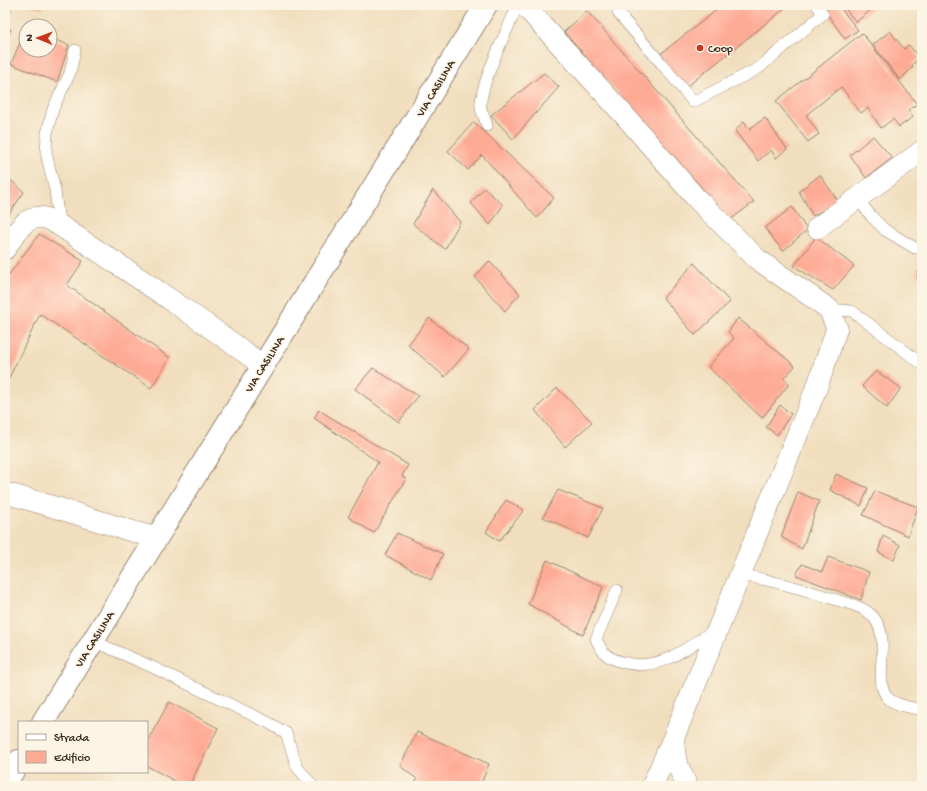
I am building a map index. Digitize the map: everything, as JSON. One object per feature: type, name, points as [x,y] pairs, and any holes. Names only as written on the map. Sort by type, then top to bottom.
[{"type":"main road","name":"VIA CASILINA","points":[[44,721],[486,5]]},
{"type":"main road","points":[[7,784],[18,763]]},
{"type":"street","points":[[524,5],[625,116],[696,198],[751,254],[829,309],[837,328],[823,370],[673,739],[652,786]]},
{"type":"street","points":[[817,228],[922,151]]},
{"type":"street","points":[[5,249],[24,223],[34,217],[46,218],[59,225],[159,292],[235,344],[263,366]]},
{"type":"street","points":[[5,493],[156,538]]},
{"type":"street","points":[[673,739],[676,761],[687,786]]},
{"type":"lane","points":[[5,11],[6,5]]},
{"type":"lane","points":[[487,126],[481,107],[484,87],[493,62],[518,5]]},
{"type":"lane","points":[[626,5],[618,13],[693,102],[759,68],[823,14],[817,5]]},
{"type":"lane","points":[[59,225],[55,190],[46,153],[47,133],[53,109],[70,73],[75,50]]},
{"type":"lane","points":[[858,199],[870,216],[885,230],[915,248]]},
{"type":"lane","points":[[829,309],[852,311],[922,364]]},
{"type":"lane","points":[[739,574],[808,590],[853,605],[868,612],[875,620],[881,632],[883,648],[881,674],[883,688],[887,697],[896,703],[922,710]]},
{"type":"lane","points":[[617,590],[596,639],[601,650],[611,658],[626,663],[643,665],[657,663],[669,659],[684,651],[718,628]]},
{"type":"lane","points":[[93,641],[150,666],[269,723],[286,733],[297,767],[313,786]]},
{"type":"building","points":[[25,5],[43,5],[43,9]]},
{"type":"building","points":[[723,5],[789,5],[685,88],[659,55]]},
{"type":"building","points":[[821,5],[838,5],[858,30],[845,39]]},
{"type":"building","points":[[842,5],[877,5],[856,22]]},
{"type":"building","points":[[587,11],[754,202],[730,220],[564,32]]},
{"type":"building","points":[[5,27],[11,29],[5,45]]},
{"type":"building","points":[[890,31],[904,49],[909,45],[919,58],[912,65],[913,67],[900,80],[873,45]]},
{"type":"building","points":[[862,33],[917,104],[908,110],[913,117],[899,127],[893,119],[881,128],[868,108],[861,113],[841,87],[806,115],[819,134],[808,142],[776,101]]},
{"type":"building","points":[[58,41],[69,45],[57,82],[11,64],[18,47],[18,58],[58,58]]},
{"type":"building","points":[[544,73],[559,87],[513,139],[491,115]]},
{"type":"building","points":[[765,118],[787,149],[776,158],[771,150],[758,161],[735,131],[744,121],[749,129]]},
{"type":"building","points":[[474,122],[554,198],[537,218],[482,155],[468,170],[448,151]]},
{"type":"building","points":[[873,136],[892,158],[866,178],[850,155]]},
{"type":"building","points":[[5,175],[24,192],[5,220]]},
{"type":"building","points":[[820,175],[838,201],[813,216],[799,191]]},
{"type":"building","points":[[484,188],[503,205],[490,225],[471,203]]},
{"type":"building","points":[[433,190],[460,222],[445,249],[413,224]]},
{"type":"building","points":[[792,207],[807,230],[783,251],[765,228]]},
{"type":"building","points":[[39,234],[83,261],[67,285],[170,358],[151,388],[40,314],[5,386],[5,280]]},
{"type":"building","points":[[816,237],[854,266],[833,290],[794,266]]},
{"type":"building","points":[[489,261],[520,294],[505,311],[475,277]]},
{"type":"building","points":[[694,263],[730,302],[695,335],[663,298]]},
{"type":"building","points":[[922,266],[922,277],[917,274]]},
{"type":"building","points":[[429,318],[469,349],[445,377],[408,345]]},
{"type":"building","points":[[738,318],[795,366],[784,378],[789,384],[762,418],[708,367],[734,338],[728,332]]},
{"type":"building","points":[[373,368],[418,396],[399,422],[355,389]]},
{"type":"building","points":[[876,371],[901,388],[887,408],[862,386]]},
{"type":"building","points":[[557,388],[592,422],[565,447],[535,410]]},
{"type":"building","points":[[780,405],[791,414],[777,435],[766,427]]},
{"type":"building","points":[[319,410],[408,465],[402,476],[406,479],[374,533],[348,517],[378,462],[314,418]]},
{"type":"building","points":[[836,474],[868,488],[861,506],[830,490]]},
{"type":"building","points":[[558,490],[603,508],[588,538],[543,517]]},
{"type":"building","points":[[875,491],[918,507],[908,536],[863,515]]},
{"type":"building","points":[[798,492],[819,501],[802,549],[781,537]]},
{"type":"building","points":[[506,500],[524,510],[499,541],[486,532]]},
{"type":"building","points":[[397,533],[443,554],[431,580],[385,555]]},
{"type":"building","points":[[883,536],[900,545],[894,560],[878,552]]},
{"type":"building","points":[[828,557],[869,572],[861,600],[796,575],[802,564],[822,572]]},
{"type":"building","points":[[547,560],[603,587],[583,635],[528,604]]},
{"type":"building","points":[[169,702],[218,728],[189,786],[184,786],[148,767],[148,740]]},
{"type":"building","points":[[417,732],[489,764],[480,786],[414,786],[417,779],[400,766]]},
{"type":"place","name":"Coop","points":[[700,48]]}]
